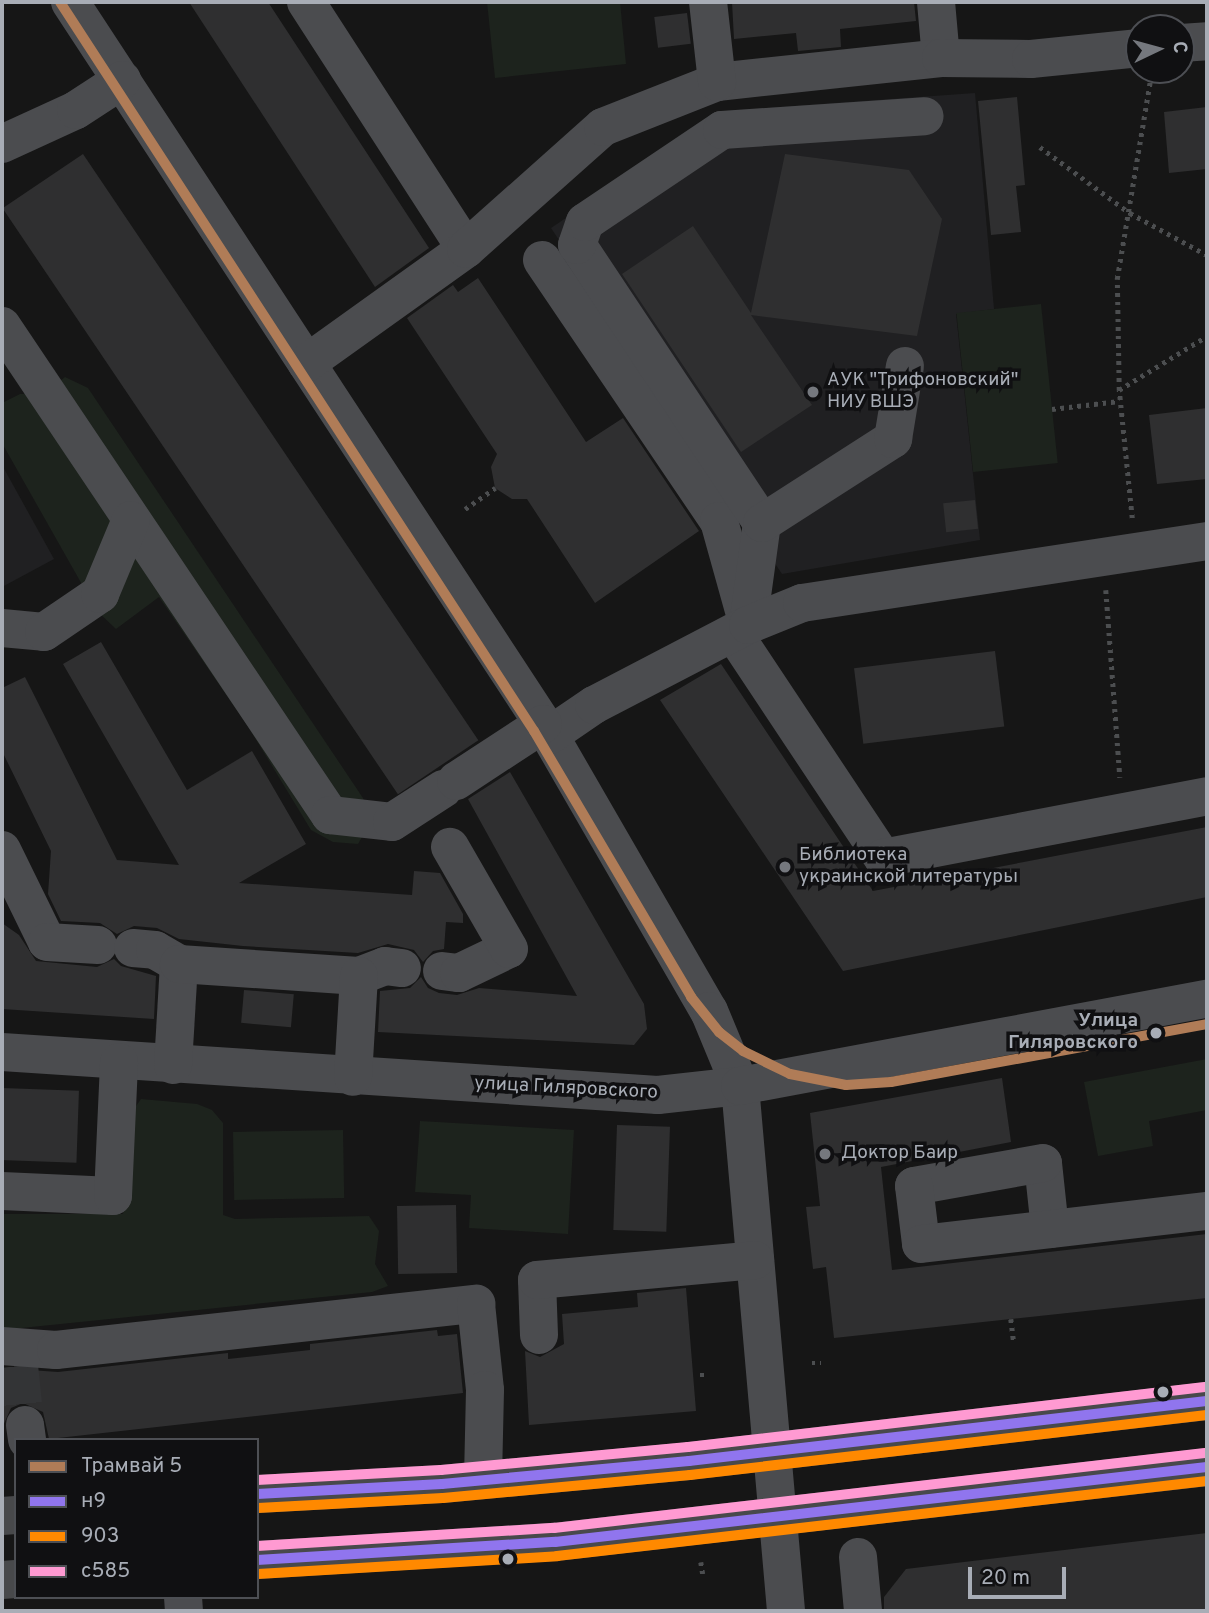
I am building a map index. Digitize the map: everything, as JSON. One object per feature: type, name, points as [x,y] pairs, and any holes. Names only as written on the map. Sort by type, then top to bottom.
[{"type":"main road","points":[[259,1494],[483,1480],[773,1452],[1207,1402]]},
{"type":"main road","points":[[259,1560],[430,1552],[1207,1468]]},
{"type":"street","points":[[70,2],[547,729],[709,1012],[740,1086],[786,1611]]},
{"type":"street","points":[[306,2],[466,249]]},
{"type":"street","points":[[708,2],[717,82]]},
{"type":"street","points":[[936,2],[941,58]]},
{"type":"street","points":[[307,363],[466,249],[603,127],[717,82],[941,58],[1031,59],[1125,49]]},
{"type":"street","points":[[2,144],[76,110],[122,80]]},
{"type":"street","points":[[741,630],[762,523],[577,245],[585,222],[722,130],[925,116]]},
{"type":"street","points":[[542,260],[719,521],[741,630],[883,859],[1207,796]]},
{"type":"street","points":[[2,326],[330,815],[392,822],[449,785],[547,729],[741,630],[802,603],[1119,552],[1207,541]]},
{"type":"street","points":[[762,523],[893,439],[905,366]]},
{"type":"street","points":[[2,628],[44,632],[100,594],[131,520]]},
{"type":"street","points":[[442,971],[459,972],[509,949],[450,847]]},
{"type":"street","points":[[2,850],[47,942],[155,950],[179,964],[359,976],[385,966],[402,968]]},
{"type":"street","points":[[173,1065],[179,964]]},
{"type":"street","points":[[353,1077],[359,976]]},
{"type":"street","name":"улица Гиляровского","points":[[2,1052],[119,1062],[658,1095],[740,1086],[1207,999]]},
{"type":"street","points":[[2,1191],[113,1196],[119,1062]]},
{"type":"street","points":[[1050,1229],[1207,1211]]},
{"type":"street","points":[[540,1335],[537,1280],[755,1260]]},
{"type":"street","points":[[12,1352],[56,1350],[476,1304],[485,1390],[483,1480]]},
{"type":"street","points":[[858,1557],[863,1611]]},
{"type":"path","points":[[1123,813],[1117,279],[1150,84]]},
{"type":"path","points":[[1040,147],[1129,212],[1207,255]]},
{"type":"path","points":[[1119,390],[1207,336]]},
{"type":"path","points":[[1052,409],[1120,401]]},
{"type":"path","points":[[465,509],[495,488]]},
{"type":"path","points":[[1011,1319],[1014,1344]]},
{"type":"path","points":[[812,1363],[821,1363]]},
{"type":"path","points":[[700,1375],[707,1375]]},
{"type":"path","points":[[701,1561],[703,1574]]},
{"type":"shaded area","points":[[487,2],[620,2],[626,64],[495,78]]},
{"type":"shaded area","name":"АУК \"Трифоновский\" НИУ ВШЭ","points":[[975,93],[994,309],[956,314],[980,540],[782,574],[551,228],[725,111]]},
{"type":"shaded area","points":[[1041,304],[1058,463],[973,472],[956,313]]},
{"type":"shaded area","points":[[65,377],[88,388],[363,798],[371,822],[358,844],[333,842],[311,830],[249,728],[159,597],[116,629],[97,611],[2,443],[2,403],[20,394],[45,393]]},
{"type":"shaded area","points":[[2,465],[54,559],[2,587]]},
{"type":"shaded area","points":[[1207,1059],[1207,1110],[1149,1121],[1153,1146],[1098,1156],[1084,1082]]},
{"type":"shaded area","points":[[141,1099],[197,1104],[212,1110],[223,1123],[223,1215],[235,1219],[369,1216],[379,1231],[375,1264],[388,1286],[372,1292],[2,1330],[2,1214],[123,1214],[129,1116]]},
{"type":"shaded area","points":[[420,1121],[574,1130],[568,1234],[469,1228],[471,1195],[415,1192]]},
{"type":"shaded area","points":[[343,1130],[344,1198],[234,1200],[233,1132]]},
{"type":"building","points":[[189,2],[268,2],[429,248],[375,287]]},
{"type":"building","points":[[732,2],[914,2],[916,21],[840,29],[841,47],[798,51],[796,33],[734,39]]},
{"type":"building","points":[[687,13],[691,44],[658,48],[654,17]]},
{"type":"building","points":[[1017,97],[1025,185],[1016,186],[1021,232],[991,235],[978,101]]},
{"type":"building","points":[[1207,107],[1207,169],[1169,173],[1164,112]]},
{"type":"building","points":[[83,154],[478,740],[398,794],[3,208]]},
{"type":"building","points":[[785,154],[909,170],[942,219],[917,336],[751,315],[812,405],[741,452],[622,274],[693,226],[751,313]]},
{"type":"building","points":[[478,278],[586,442],[623,418],[699,531],[595,603],[527,499],[512,499],[495,488],[491,467],[497,454],[407,318],[453,285],[458,292]]},
{"type":"building","points":[[1207,408],[1207,479],[1157,484],[1149,415]]},
{"type":"building","points":[[975,500],[978,529],[946,532],[943,503]]},
{"type":"building","points":[[101,642],[187,790],[252,751],[306,844],[239,883],[412,895],[414,871],[440,873],[463,914],[463,923],[446,922],[444,949],[433,951],[423,962],[414,950],[388,944],[358,953],[243,946],[179,939],[157,928],[134,926],[117,934],[100,923],[61,921],[48,894],[51,851],[2,751],[2,688],[25,677],[117,860],[179,865],[63,664]]},
{"type":"building","points":[[995,651],[1004,726],[863,744],[854,668]]},
{"type":"building","points":[[721,664],[873,891],[1207,827],[1207,897],[843,971],[660,700]]},
{"type":"building","points":[[510,772],[644,1004],[647,1029],[634,1045],[378,1032],[380,991],[410,988],[421,977],[428,988],[439,993],[457,995],[479,988],[577,996],[468,799]]},
{"type":"building","points":[[2,923],[19,935],[36,961],[97,967],[114,959],[121,966],[156,976],[154,1019],[2,1009]]},
{"type":"building","points":[[244,990],[294,994],[291,1027],[241,1023]]},
{"type":"building","points":[[1002,1078],[1011,1142],[881,1167],[892,1270],[1207,1234],[1207,1298],[834,1338],[826,1267],[813,1269],[806,1207],[820,1206],[810,1113]]},
{"type":"building","points":[[2,1088],[79,1091],[76,1163],[2,1160]]},
{"type":"building","points":[[617,1125],[670,1127],[666,1232],[613,1230]]},
{"type":"building","points":[[456,1205],[457,1273],[398,1274],[397,1206]]},
{"type":"building","points":[[686,1288],[696,1411],[529,1425],[525,1351],[540,1357],[564,1344],[562,1314],[638,1307],[637,1293]]},
{"type":"building","points":[[437,1330],[438,1336],[457,1334],[463,1393],[58,1438],[49,1438],[43,1412],[23,1403],[11,1408],[2,1428],[2,1368],[58,1372],[228,1353],[228,1359],[310,1350],[310,1344]]},
{"type":"building","points":[[1207,1533],[1207,1611],[884,1611],[884,1597],[906,1569]]},
{"type":"tunnel","points":[[19,1366],[25,1425]]},
{"type":"tram line","name":"5","points":[[60,2],[534,731],[691,997],[719,1032],[743,1051],[790,1074],[846,1085],[891,1082],[1207,1024]]},
{"type":"transit line","name":"с585","points":[[259,1480],[441,1470],[688,1447],[1205,1387]]},
{"type":"transit line","name":"н9","points":[[259,1494],[442,1484],[689,1461],[1207,1401]]},
{"type":"transit line","name":"903","points":[[259,1508],[443,1498],[690,1475],[1207,1415]]},
{"type":"transit line","name":"с585","points":[[259,1546],[554,1528],[1205,1453]]},
{"type":"transit line","name":"н9","points":[[259,1560],[555,1542],[1207,1467]]},
{"type":"transit line","name":"903","points":[[259,1574],[557,1556],[1207,1481]]},
{"type":"place","name":"АУК \"Трифоновский\" НИУ ВШЭ","points":[[813,392]]},
{"type":"place","name":"Библиотека украинской литературы","points":[[785,867]]},
{"type":"place","name":"Улица Гиляровского","points":[[1156,1033]]},
{"type":"place","name":"Доктор Баир","points":[[825,1154]]}]
